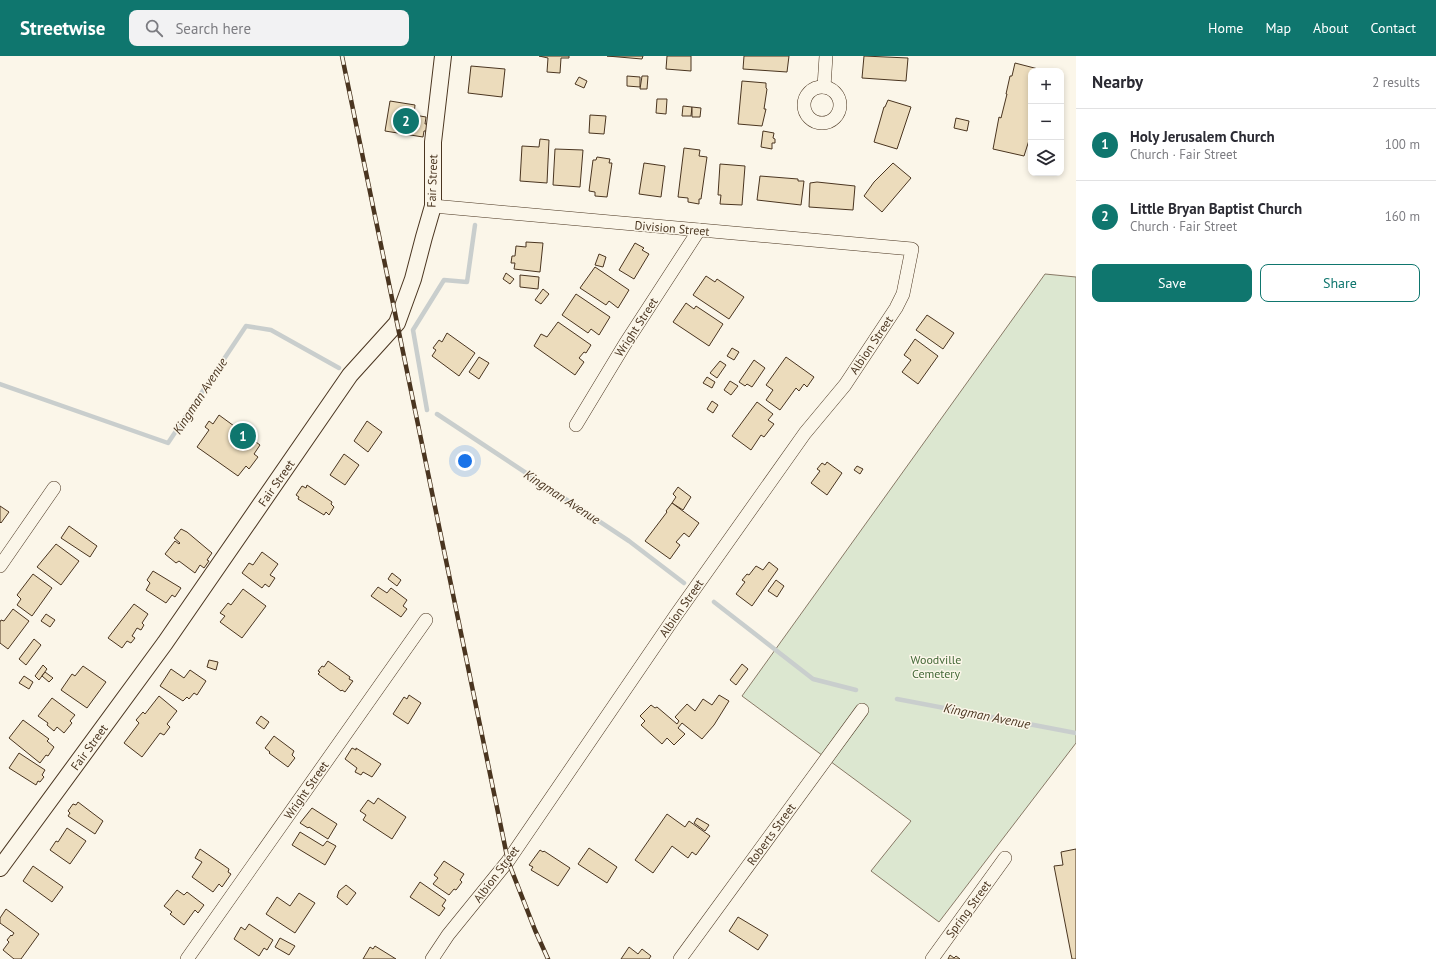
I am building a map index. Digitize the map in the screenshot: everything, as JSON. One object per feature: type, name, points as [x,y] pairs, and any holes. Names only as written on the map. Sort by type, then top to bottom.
[{"type":"street","name":"Fair Street","points":[[0,868],[165,643],[350,375],[397,323],[414,279],[433,206],[433,142],[443,56]]},
{"type":"street","points":[[824,87],[826,56]]},
{"type":"street","name":"Division Street","points":[[433,206],[912,249]]},
{"type":"street","name":"Wright Street","points":[[576,425],[620,350],[698,230]]},
{"type":"street","name":"Albion Street","points":[[432,959],[448,935],[508,861],[678,611],[805,433],[845,385],[896,308],[903,294],[912,249]]},
{"type":"street","points":[[0,566],[54,488]]},
{"type":"street","name":"Wright Street","points":[[187,959],[426,620]]},
{"type":"street","name":"Roberts Street","points":[[680,959],[862,710]]},
{"type":"street","name":"Spring Street","points":[[932,959],[1005,858]]},
{"type":"green space","name":"Woodville Cemetery","points":[[1045,274],[1076,277],[1076,743],[939,922],[871,871],[911,821],[742,696]]},
{"type":"building","points":[[539,56],[569,56],[569,58],[561,58],[560,73],[547,72],[548,58]]},
{"type":"building","points":[[607,56],[643,56],[642,59]]},
{"type":"building","points":[[667,56],[691,56],[691,71],[666,69]]},
{"type":"building","points":[[744,56],[789,56],[787,72],[743,69]]},
{"type":"building","points":[[864,56],[908,58],[906,81],[862,78]]},
{"type":"building","points":[[1015,63],[1034,68],[1028,68],[1028,143],[1024,156],[993,149],[999,117],[1001,118],[1010,76],[1012,76]]},
{"type":"building","points":[[471,66],[505,69],[502,97],[468,93]]},
{"type":"building","points":[[627,76],[640,77],[640,87],[627,86]]},
{"type":"building","points":[[642,76],[648,76],[647,89],[640,89]]},
{"type":"building","points":[[579,77],[587,81],[584,88],[575,84]]},
{"type":"building","points":[[742,81],[766,83],[767,89],[764,109],[766,109],[762,126],[738,124]]},
{"type":"building","points":[[657,99],[667,99],[666,114],[656,113]]},
{"type":"building","points":[[888,100],[911,107],[897,149],[874,142],[884,107]]},
{"type":"building","points":[[390,101],[415,105],[414,115],[426,117],[425,124],[428,124],[427,131],[424,131],[423,137],[385,131]]},
{"type":"building","points":[[683,106],[692,107],[691,116],[682,116]]},
{"type":"building","points":[[692,107],[701,108],[700,117],[692,117]]},
{"type":"building","points":[[590,115],[606,116],[604,134],[589,133]]},
{"type":"building","points":[[956,118],[969,121],[967,131],[954,128]]},
{"type":"building","points":[[763,131],[774,133],[773,138],[775,139],[775,143],[772,143],[772,149],[761,147]]},
{"type":"building","points":[[540,139],[549,140],[547,183],[520,181],[522,146],[539,147]]},
{"type":"building","points":[[684,148],[700,150],[699,156],[707,157],[699,204],[688,202],[688,198],[678,197]]},
{"type":"building","points":[[555,149],[583,150],[580,187],[553,185]]},
{"type":"building","points":[[597,157],[610,159],[609,163],[612,163],[607,197],[595,196],[595,192],[589,191],[593,160],[596,160]]},
{"type":"building","points":[[644,163],[665,166],[661,197],[639,194]]},
{"type":"building","points":[[893,163],[911,178],[882,212],[864,196],[874,182]]},
{"type":"building","points":[[720,164],[745,166],[742,205],[720,204],[721,195],[718,195]]},
{"type":"building","points":[[760,176],[798,179],[798,181],[804,181],[801,205],[757,200]]},
{"type":"building","points":[[817,182],[855,186],[853,210],[809,207],[810,183]]},
{"type":"building","points":[[526,242],[543,243],[540,272],[514,269],[515,263],[511,263],[512,256],[515,256],[516,246],[526,247]]},
{"type":"building","points":[[635,243],[644,248],[642,250],[649,254],[634,279],[619,270]]},
{"type":"building","points":[[599,254],[606,257],[603,267],[595,265]]},
{"type":"building","points":[[595,267],[629,290],[618,308],[609,301],[606,305],[580,288]]},
{"type":"building","points":[[506,273],[514,279],[510,284],[503,279]]},
{"type":"building","points":[[520,275],[539,277],[538,289],[520,287]]},
{"type":"building","points":[[706,276],[715,282],[717,279],[744,297],[729,319],[693,295]]},
{"type":"building","points":[[543,289],[549,294],[541,304],[535,300]]},
{"type":"building","points":[[576,294],[610,317],[599,335],[591,329],[588,333],[562,315]]},
{"type":"building","points":[[686,303],[694,309],[696,306],[723,324],[709,346],[673,322]]},
{"type":"building","points":[[927,315],[954,333],[943,349],[916,330]]},
{"type":"building","points":[[558,322],[591,345],[586,353],[584,352],[579,358],[584,362],[575,375],[534,346],[541,334],[547,337]]},
{"type":"building","points":[[447,333],[475,353],[459,376],[432,356],[436,350],[433,348],[439,340],[442,342]]},
{"type":"building","points":[[915,339],[938,356],[918,384],[902,372],[911,360],[904,355]]},
{"type":"building","points":[[732,348],[739,352],[734,360],[727,356]]},
{"type":"building","points":[[479,357],[489,363],[479,379],[469,372]]},
{"type":"building","points":[[786,357],[814,377],[807,387],[804,384],[799,391],[796,388],[780,410],[766,400],[773,390],[766,385]]},
{"type":"building","points":[[754,360],[765,368],[752,387],[747,384],[745,386],[739,382]]},
{"type":"building","points":[[720,361],[726,365],[717,378],[710,373]]},
{"type":"building","points":[[707,377],[715,382],[712,388],[703,383]]},
{"type":"building","points":[[730,381],[738,386],[731,395],[724,390]]},
{"type":"building","points":[[712,401],[718,405],[713,413],[707,409]]},
{"type":"building","points":[[757,402],[773,414],[768,420],[774,424],[764,437],[761,435],[751,450],[732,436]]},
{"type":"building","points":[[219,415],[260,445],[254,454],[258,457],[249,469],[246,466],[238,476],[197,447],[209,430],[205,427],[209,421],[213,424]]},
{"type":"building","points":[[367,421],[382,432],[368,452],[354,441]]},
{"type":"building","points":[[344,454],[359,465],[345,485],[330,475]]},
{"type":"building","points":[[827,462],[842,473],[827,495],[811,483],[820,471],[817,469],[822,463],[825,465]]},
{"type":"building","points":[[857,466],[863,469],[860,474],[854,470]]},
{"type":"building","points":[[307,485],[332,502],[331,504],[334,507],[329,515],[326,512],[324,515],[298,499],[299,497],[296,495],[302,486],[306,488]]},
{"type":"building","points":[[678,487],[691,497],[683,510],[672,503],[676,497],[673,494]]},
{"type":"building","points":[[672,503],[699,523],[689,537],[684,533],[676,542],[680,545],[670,559],[645,541]]},
{"type":"building","points":[[0,506],[9,512],[1,523],[0,522]]},
{"type":"building","points":[[69,526],[97,546],[90,557],[61,538]]},
{"type":"building","points":[[181,529],[187,532],[212,553],[204,568],[200,565],[195,573],[179,561],[176,563],[165,554],[175,541],[179,544],[180,543],[174,538]]},
{"type":"building","points":[[56,544],[79,561],[61,585],[37,567]]},
{"type":"building","points":[[262,552],[278,564],[270,575],[275,578],[269,587],[265,584],[262,588],[242,573],[249,563],[253,565]]},
{"type":"building","points":[[769,562],[778,569],[752,606],[736,594],[745,582],[742,580],[747,574],[749,575],[756,566],[763,570]]},
{"type":"building","points":[[153,571],[181,588],[175,597],[172,595],[166,603],[146,590],[150,583],[147,580]]},
{"type":"building","points":[[392,573],[401,580],[397,586],[388,579]]},
{"type":"building","points":[[33,574],[52,588],[32,616],[17,605],[21,599],[17,595]]},
{"type":"building","points":[[776,580],[784,586],[777,597],[768,591]]},
{"type":"building","points":[[378,587],[387,593],[391,588],[407,600],[403,606],[407,609],[401,617],[371,596]]},
{"type":"building","points":[[243,589],[266,606],[242,638],[220,622],[225,616],[220,613],[228,603],[231,605]]},
{"type":"building","points":[[134,604],[148,614],[142,623],[144,625],[141,630],[137,628],[132,636],[135,638],[131,643],[127,641],[122,648],[108,638]]},
{"type":"building","points":[[13,609],[29,621],[8,649],[0,643],[0,622],[1,620],[4,621]]},
{"type":"building","points":[[46,614],[55,620],[50,627],[41,621]]},
{"type":"building","points":[[34,639],[41,645],[26,665],[19,659]]},
{"type":"building","points":[[209,660],[218,662],[216,670],[207,667]]},
{"type":"building","points":[[328,661],[350,677],[349,679],[353,681],[345,692],[342,690],[341,691],[318,674],[320,672],[318,671],[322,666],[324,667]]},
{"type":"building","points":[[742,664],[748,669],[736,685],[730,680]]},
{"type":"building","points":[[43,665],[47,669],[39,680],[35,676]]},
{"type":"building","points":[[83,666],[106,682],[87,708],[61,690],[72,674],[75,676]]},
{"type":"building","points":[[171,669],[184,678],[190,670],[206,681],[197,695],[194,693],[189,699],[187,697],[183,701],[160,686]]},
{"type":"building","points":[[45,672],[53,678],[49,682],[42,676]]},
{"type":"building","points":[[24,676],[33,682],[29,689],[19,683]]},
{"type":"building","points":[[409,695],[421,703],[408,724],[393,714],[404,697],[407,699]]},
{"type":"building","points":[[719,695],[729,701],[714,725],[702,739],[682,723],[678,728],[685,734],[674,745],[667,738],[662,744],[641,725],[645,721],[640,716],[651,705],[655,708],[657,707],[677,724],[679,721],[675,717],[687,704],[695,711],[703,699],[712,705]]},
{"type":"building","points":[[159,696],[177,711],[167,724],[170,727],[164,735],[160,733],[142,757],[124,743],[139,723],[136,720],[143,712],[145,714]]},
{"type":"building","points":[[52,698],[75,715],[70,721],[72,723],[64,733],[57,727],[54,731],[47,725],[48,723],[38,716]]},
{"type":"building","points":[[261,716],[269,722],[264,729],[256,723]]},
{"type":"building","points":[[23,720],[49,739],[47,741],[54,747],[48,756],[46,755],[40,763],[9,738]]},
{"type":"building","points":[[274,736],[294,751],[292,755],[295,758],[288,767],[269,753],[270,752],[265,748]]},
{"type":"building","points":[[352,748],[356,750],[356,748],[381,764],[372,777],[363,772],[361,775],[355,772],[357,768],[345,759]]},
{"type":"building","points":[[19,753],[45,770],[42,775],[44,777],[40,782],[38,781],[36,785],[9,768]]},
{"type":"building","points":[[378,798],[406,817],[392,839],[363,820],[366,815],[360,811],[368,800],[374,804]]},
{"type":"building","points":[[78,802],[103,821],[95,834],[68,816],[70,813],[68,811],[73,804],[76,805]]},
{"type":"building","points":[[312,808],[337,824],[328,839],[300,823]]},
{"type":"building","points":[[667,814],[685,827],[689,821],[710,836],[696,855],[692,852],[688,858],[672,846],[653,873],[635,860]]},
{"type":"building","points":[[697,818],[709,825],[705,831],[694,823]]},
{"type":"building","points":[[67,828],[86,841],[70,864],[50,850],[56,841],[58,842]]},
{"type":"building","points":[[300,832],[323,846],[327,841],[336,846],[325,865],[292,845]]},
{"type":"building","points":[[589,848],[617,867],[607,883],[578,864]]},
{"type":"building","points":[[200,849],[229,869],[228,872],[231,874],[222,887],[219,884],[213,892],[192,877],[202,862],[195,858]]},
{"type":"building","points":[[1076,849],[1076,959],[1072,959],[1054,866],[1063,865],[1061,852]]},
{"type":"building","points":[[540,850],[543,852],[544,851],[570,868],[558,886],[531,870],[533,867],[529,865]]},
{"type":"building","points":[[444,861],[464,874],[460,880],[462,882],[456,890],[454,889],[449,895],[433,884],[438,878],[434,875]]},
{"type":"building","points":[[33,866],[63,887],[52,902],[23,881]]},
{"type":"building","points":[[420,882],[446,900],[442,906],[445,908],[439,916],[410,897]]},
{"type":"building","points":[[346,885],[356,893],[347,905],[337,897],[339,891]]},
{"type":"building","points":[[177,890],[184,895],[187,892],[204,905],[198,913],[195,910],[184,925],[170,914],[172,912],[164,906]]},
{"type":"building","points":[[299,893],[315,903],[295,933],[266,914],[277,897],[290,906]]},
{"type":"building","points":[[6,909],[39,934],[21,959],[14,959],[3,950],[9,942],[7,940],[14,933],[0,923],[0,918]]},
{"type":"building","points":[[738,917],[768,935],[758,950],[729,931]]},
{"type":"building","points":[[249,924],[273,940],[267,950],[264,948],[259,956],[234,939],[241,927],[245,930]]},
{"type":"building","points":[[280,938],[295,946],[289,955],[275,947]]},
{"type":"building","points":[[375,946],[396,959],[363,959],[370,947],[373,949]]},
{"type":"building","points":[[629,947],[638,954],[642,949],[651,956],[649,959],[621,959]]},
{"type":"building","points":[[950,955],[954,958],[956,956],[960,959],[948,959]]},
{"type":"waterway","points":[[427,410],[413,330],[444,280],[467,282],[475,225]]},
{"type":"waterway","name":"Kingman Avenue","points":[[0,384],[168,443],[246,326],[271,330],[339,368]]},
{"type":"waterway","name":"Kingman Avenue","points":[[437,414],[629,541],[684,583]]},
{"type":"waterway","name":"Kingman Avenue","points":[[714,602],[813,679],[856,690]]},
{"type":"waterway","name":"Kingman Avenue","points":[[897,699],[1076,733]]},
{"type":"railway","points":[[342,56],[508,861],[548,959]]},
{"type":"place","name":"Little Bryan Baptist Church","points":[[406,121]]},
{"type":"place","name":"Holy Jerusalem Church","points":[[243,436]]}]
